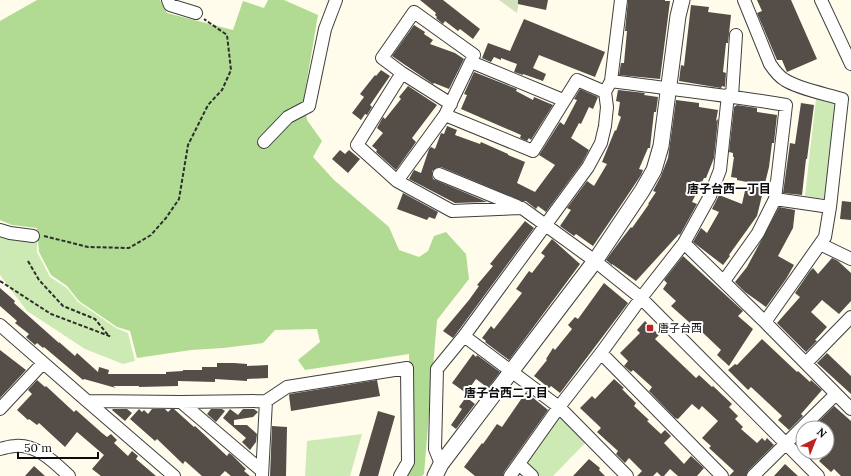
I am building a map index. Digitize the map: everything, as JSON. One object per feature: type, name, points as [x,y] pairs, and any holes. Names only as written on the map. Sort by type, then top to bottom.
[{"type":"street","points":[[168,0],[170,5],[196,13]]},
{"type":"street","points":[[264,142],[288,117],[309,106],[325,29],[336,0]]},
{"type":"street","points":[[438,470],[435,449],[438,369],[464,336],[588,167],[602,143],[607,107],[605,92],[611,81],[621,0]]},
{"type":"street","points":[[438,470],[595,261],[642,191],[654,170],[662,146],[678,16],[682,0]]},
{"type":"street","points":[[744,0],[770,64],[776,73],[785,80],[797,86],[842,99],[830,207],[824,237],[765,322]]},
{"type":"street","points":[[821,0],[851,64]]},
{"type":"street","points":[[397,181],[448,110],[474,55],[414,12],[382,58],[448,110],[533,152],[577,80],[605,92]]},
{"type":"street","points":[[510,476],[641,298],[684,243],[710,196],[720,170],[730,96],[736,35]]},
{"type":"street","points":[[471,62],[564,100]]},
{"type":"street","points":[[402,73],[357,145],[397,181],[452,211],[522,208]]},
{"type":"street","points":[[611,81],[730,96],[786,105],[775,199],[758,233],[724,281]]},
{"type":"street","points":[[438,174],[522,208],[595,261],[641,298],[818,476]]},
{"type":"street","points":[[775,199],[830,207]]},
{"type":"street","points":[[0,230],[33,236]]},
{"type":"street","points":[[684,243],[724,281],[851,409]]},
{"type":"street","points":[[820,244],[851,259]]},
{"type":"street","points":[[0,325],[174,476]]},
{"type":"street","points":[[806,363],[848,325]]},
{"type":"street","points":[[464,336],[559,408],[627,476]]},
{"type":"street","points":[[600,353],[722,476]]},
{"type":"street","points":[[0,409],[43,363]]},
{"type":"street","points":[[87,401],[266,401],[287,387],[407,368],[408,462],[400,476]]},
{"type":"street","points":[[753,476],[836,394]]},
{"type":"street","points":[[262,474],[266,401]]},
{"type":"street","points":[[181,402],[262,474]]},
{"type":"street","points":[[0,449],[16,446],[33,449],[51,459],[69,476]]},
{"type":"street","points":[[519,464],[532,476]]},
{"type":"path","points":[[33,236],[47,236],[88,247],[129,248],[151,235],[166,218],[179,199],[188,145],[208,105],[222,90],[231,70],[227,35],[196,13]]},
{"type":"path","points":[[28,260],[39,280],[63,306],[95,319],[109,335]]},
{"type":"path","points":[[0,281],[51,314],[112,337]]},
{"type":"green space","points":[[37,0],[160,0],[167,13],[233,30],[243,1],[264,8],[268,0],[284,0],[318,15],[304,97],[307,120],[322,141],[313,157],[334,180],[389,227],[399,250],[419,257],[428,251],[434,236],[446,232],[466,254],[469,279],[437,320],[424,474],[422,476],[403,476],[411,461],[409,354],[305,370],[298,360],[320,342],[317,329],[275,330],[263,343],[191,350],[137,358],[130,331],[117,327],[79,301],[67,286],[51,275],[39,252],[37,228],[12,225],[0,220],[0,21]]},
{"type":"green space","points":[[499,0],[519,0],[517,13]]},
{"type":"green space","points":[[816,98],[837,103],[826,199],[805,196]]},
{"type":"green space","points":[[0,230],[37,239],[37,252],[50,277],[67,288],[78,302],[116,328],[128,333],[135,361],[123,364],[85,349],[27,311],[0,275]]},
{"type":"green space","points":[[559,412],[587,441],[553,476],[539,476],[525,461]]},
{"type":"green space","points":[[362,434],[350,476],[305,476],[307,441]]},
{"type":"building","points":[[420,0],[443,0],[480,29],[473,39],[460,29],[458,31],[445,21],[443,24],[436,18],[436,13]]},
{"type":"building","points":[[518,0],[548,0],[546,10],[518,4]]},
{"type":"building","points":[[628,0],[670,1],[660,79],[619,75],[621,63],[624,63]]},
{"type":"building","points":[[757,0],[791,0],[817,59],[787,72],[782,60],[777,60],[757,13],[762,11]]},
{"type":"building","points":[[691,5],[709,7],[708,12],[731,15],[723,72],[726,73],[725,87],[722,86],[721,88],[679,81],[681,65],[684,66]]},
{"type":"building","points":[[524,19],[605,52],[595,77],[539,55],[533,68],[546,74],[543,81],[514,72],[517,64],[501,58],[501,60],[494,57],[491,62],[482,58],[488,43],[510,51]]},
{"type":"building","points":[[414,25],[425,32],[424,34],[433,40],[430,44],[455,53],[464,59],[449,89],[434,83],[433,84],[392,56]]},
{"type":"building","points":[[381,70],[390,76],[370,105],[372,107],[367,115],[365,114],[361,120],[352,113],[364,97],[360,94],[375,75],[376,76]]},
{"type":"building","points":[[474,72],[517,89],[516,91],[533,100],[534,97],[553,105],[531,140],[529,138],[527,141],[520,138],[521,135],[461,109],[467,95],[464,94]]},
{"type":"building","points":[[408,86],[437,105],[412,138],[416,142],[396,170],[376,152],[377,150],[372,146],[383,133],[377,128],[383,117],[385,119],[401,99],[399,97]]},
{"type":"building","points":[[580,89],[598,97],[593,109],[589,107],[581,124],[579,123],[571,138],[589,150],[582,163],[546,212],[538,206],[536,209],[526,201],[522,201],[441,167],[438,167],[432,171],[433,179],[487,202],[455,203],[409,179],[414,170],[421,173],[429,149],[431,147],[435,149],[441,133],[444,134],[447,126],[457,130],[455,135],[480,144],[481,142],[525,162],[517,183],[535,192],[555,165],[539,155],[560,122],[564,125],[577,100],[574,99]]},
{"type":"building","points":[[618,90],[645,93],[644,95],[658,97],[656,112],[654,112],[650,148],[648,148],[639,169],[643,170],[641,175],[593,246],[576,234],[574,236],[560,226],[571,210],[567,208],[587,181],[594,186],[607,164],[602,162],[621,117],[618,115],[620,102],[616,101]]},
{"type":"building","points":[[676,100],[699,103],[699,107],[718,110],[714,158],[706,178],[704,178],[692,202],[697,204],[680,235],[679,234],[636,281],[606,260],[631,227],[632,228],[656,192],[653,191],[668,158]]},
{"type":"building","points":[[801,103],[814,105],[802,195],[783,193],[790,143],[795,144]]},
{"type":"building","points":[[737,105],[757,108],[757,112],[777,115],[774,143],[772,143],[769,167],[757,216],[723,265],[693,242],[701,228],[707,233],[719,212],[712,209],[719,195],[742,204],[747,182],[731,177],[734,157],[733,153],[729,152],[734,107]]},
{"type":"building","points":[[340,150],[345,154],[349,150],[360,159],[348,173],[332,159]]},
{"type":"building","points":[[403,193],[438,212],[435,219],[429,217],[427,220],[397,209]]},
{"type":"building","points":[[842,201],[851,202],[851,220],[840,219]]},
{"type":"building","points":[[779,207],[795,210],[793,228],[778,256],[794,265],[766,307],[745,292],[735,282],[747,267]]},
{"type":"building","points":[[525,221],[534,228],[453,338],[443,331],[479,286],[477,285],[493,266],[490,264]]},
{"type":"building","points":[[552,239],[580,264],[509,360],[485,342],[486,341],[482,338],[491,326],[494,329],[522,293],[516,289],[529,271],[532,273],[545,256],[541,253]]},
{"type":"building","points":[[683,256],[743,311],[738,316],[753,329],[729,366],[717,355],[721,350],[671,306],[676,301],[663,289],[667,283],[664,280]]},
{"type":"building","points":[[832,258],[838,261],[851,273],[851,301],[839,314],[822,300],[811,312],[827,327],[815,340],[817,341],[806,352],[777,323],[800,297],[795,293],[810,271],[813,268],[818,274]]},
{"type":"building","points":[[604,283],[628,303],[560,393],[551,386],[549,388],[534,376],[547,360],[546,359],[553,348],[555,350],[572,329],[568,325],[575,317],[578,319]]},
{"type":"building","points":[[0,288],[15,301],[14,303],[59,343],[75,356],[77,353],[98,372],[99,367],[109,370],[108,374],[166,374],[166,372],[183,370],[202,370],[202,367],[217,367],[217,363],[234,363],[247,364],[247,366],[268,365],[268,378],[247,379],[247,381],[215,379],[215,382],[178,381],[178,386],[113,386],[116,388],[84,379],[83,380],[44,347],[43,348],[37,343],[35,345],[26,337],[29,334],[15,323],[17,321],[0,306]]},
{"type":"building","points":[[645,321],[659,335],[655,339],[696,378],[699,375],[732,404],[729,407],[738,416],[735,419],[743,427],[741,429],[757,443],[762,438],[765,441],[767,438],[774,445],[748,471],[746,476],[729,476],[734,471],[709,448],[711,446],[702,438],[718,421],[702,406],[699,410],[692,404],[678,419],[675,418],[649,391],[652,387],[633,370],[631,372],[624,366],[628,361],[620,353],[640,333],[637,330]]},
{"type":"building","points":[[762,339],[797,372],[798,371],[810,382],[811,380],[822,390],[801,414],[803,416],[799,420],[795,420],[795,424],[789,430],[778,420],[782,416],[780,414],[751,387],[748,390],[728,370],[735,364],[737,365]]},
{"type":"building","points":[[0,350],[26,370],[0,398]]},
{"type":"building","points":[[827,353],[851,376],[851,394],[817,363]]},
{"type":"building","points":[[473,354],[476,357],[477,355],[500,372],[488,388],[476,379],[466,393],[452,383]]},
{"type":"building","points":[[614,379],[624,388],[622,389],[636,403],[634,406],[649,420],[647,421],[661,434],[665,430],[671,436],[664,443],[684,464],[691,456],[704,468],[697,476],[678,476],[670,469],[664,476],[661,476],[657,472],[653,476],[637,476],[642,471],[629,458],[625,463],[616,454],[618,451],[597,432],[601,428],[580,408],[592,396],[595,399]]},
{"type":"building","points":[[37,380],[45,387],[46,386],[74,412],[76,410],[107,437],[111,434],[117,440],[114,443],[128,456],[132,451],[138,456],[136,459],[156,476],[101,476],[92,469],[104,455],[77,432],[65,447],[39,423],[37,425],[29,419],[28,420],[17,410],[32,394],[28,390]]},
{"type":"building","points":[[377,380],[380,396],[291,411],[290,394]]},
{"type":"building","points":[[526,392],[548,410],[504,472],[503,476],[475,476],[464,467],[497,424],[502,427]]},
{"type":"building","points":[[466,397],[475,404],[456,429],[451,425],[462,409],[459,407]]},
{"type":"building","points":[[834,406],[851,421],[851,476],[841,476],[834,469],[831,472],[819,461],[835,460],[835,420],[820,420]]},
{"type":"building","points":[[127,409],[132,413],[125,421],[112,410]]},
{"type":"building","points":[[139,409],[142,412],[144,410],[148,414],[152,409],[165,409],[168,412],[171,409],[174,409],[194,427],[195,426],[227,456],[229,453],[232,455],[246,469],[244,471],[250,476],[231,476],[225,471],[220,476],[202,476],[185,461],[183,464],[157,439],[155,441],[130,419]]},
{"type":"building","points":[[211,409],[222,409],[225,411],[216,422],[207,414]]},
{"type":"building","points":[[230,409],[238,415],[243,409],[254,409],[258,412],[253,417],[234,420],[234,425],[247,425],[257,434],[256,442],[250,450],[242,442],[246,438],[223,418]]},
{"type":"building","points":[[378,411],[395,416],[378,476],[359,476]]},
{"type":"building","points":[[272,426],[287,427],[286,476],[270,476]]},
{"type":"building","points":[[589,459],[600,468],[599,470],[605,476],[573,476]]},
{"type":"building","points":[[785,464],[798,476],[774,476]]},
{"type":"building","points":[[34,466],[45,476],[25,476]]},
{"type":"place","name":"唐子台西","points":[[650,328]]},
{"type":"district","name":"唐子台西一丁目","points":[[729,188]]},
{"type":"district","name":"唐子台西二丁目","points":[[506,392]]}]
